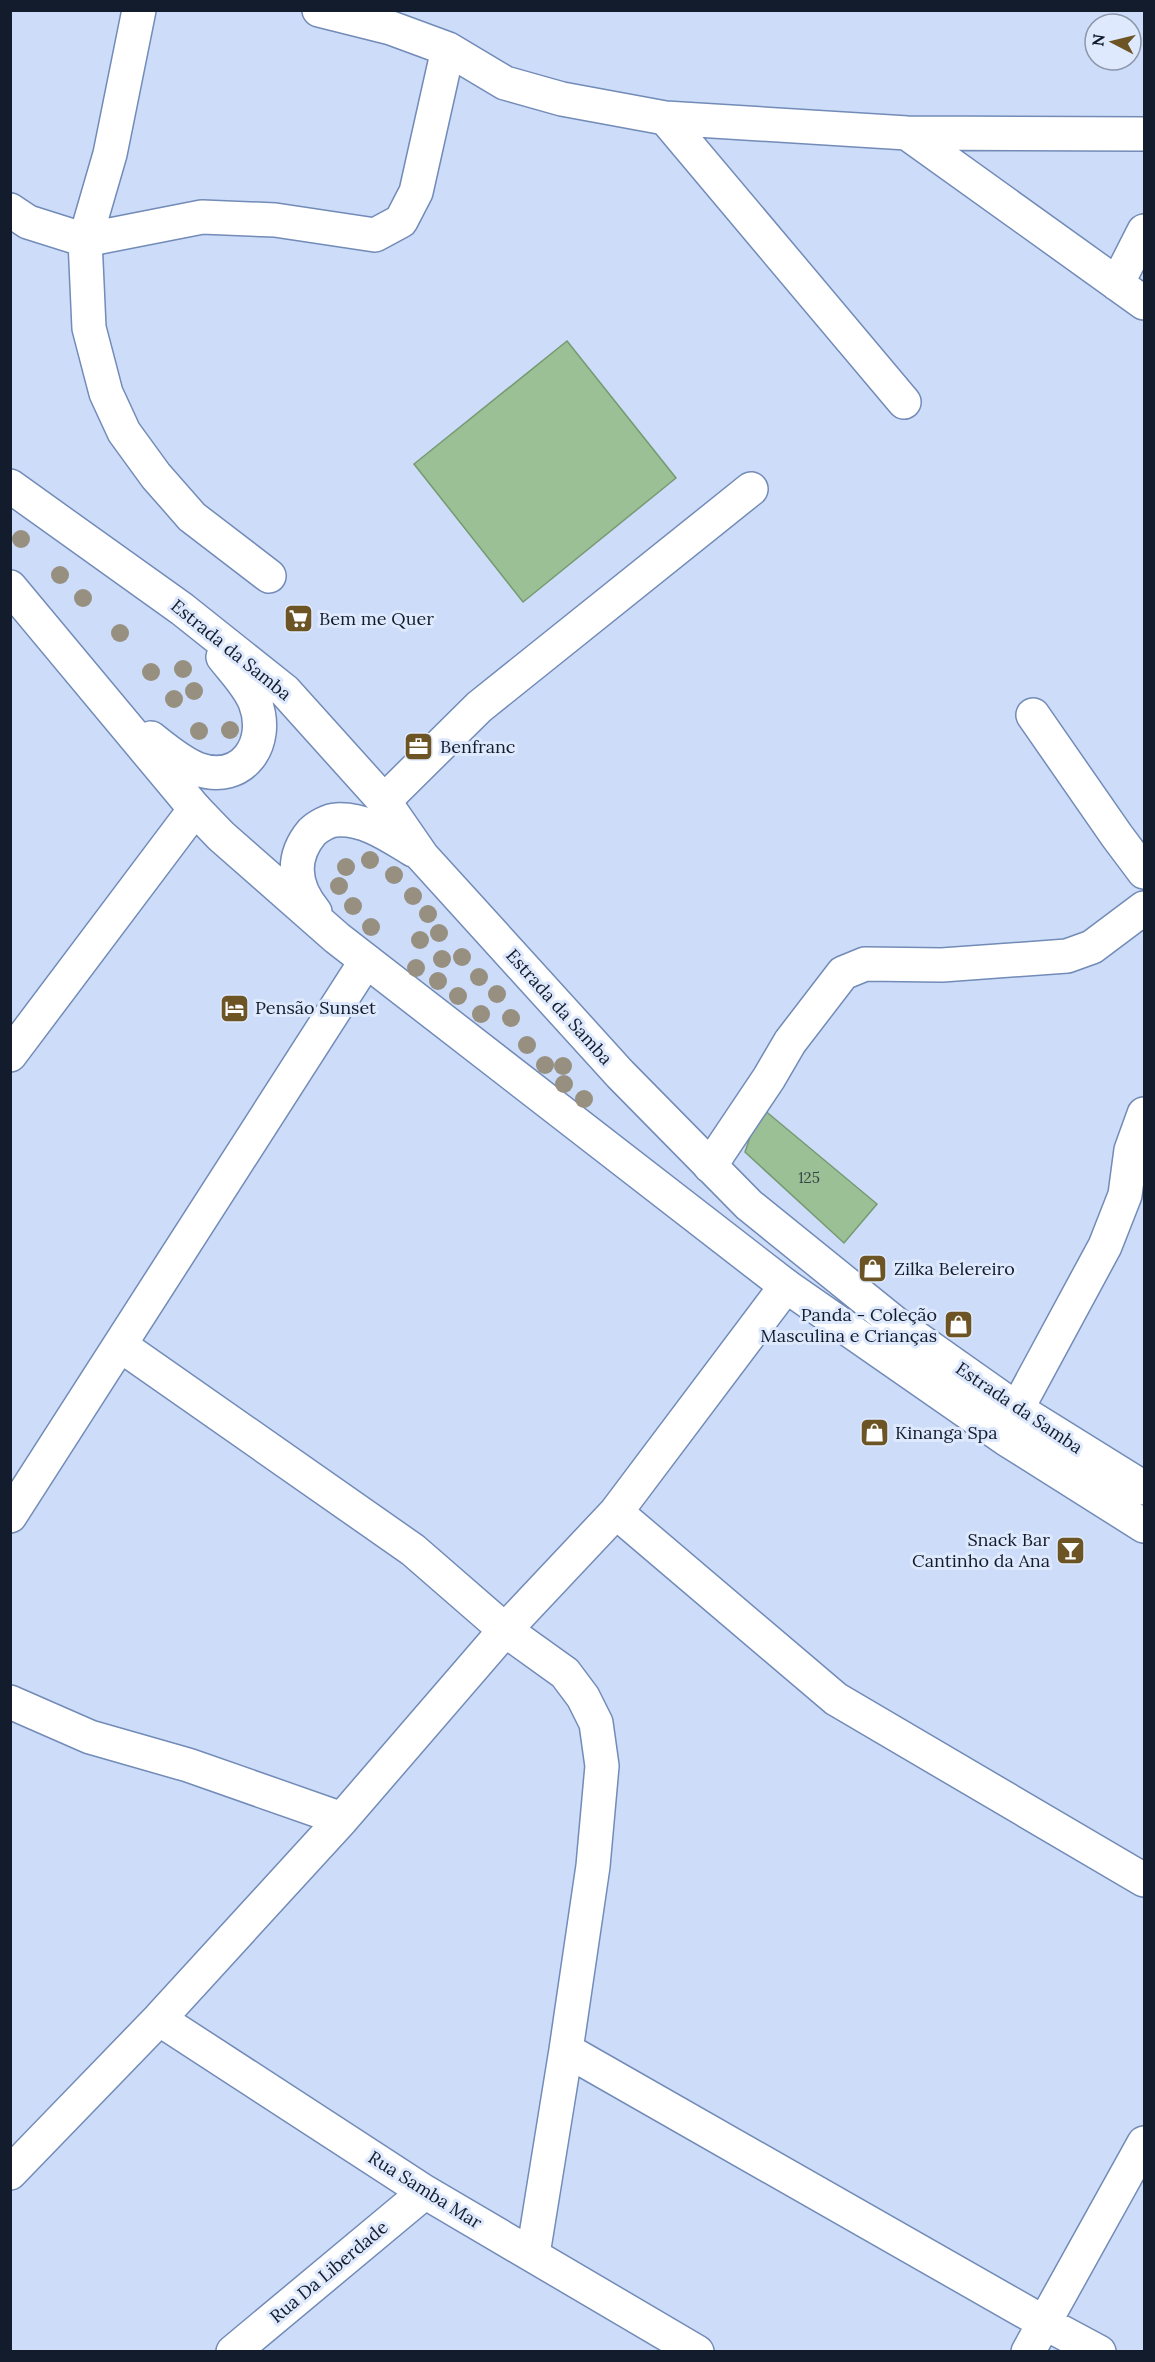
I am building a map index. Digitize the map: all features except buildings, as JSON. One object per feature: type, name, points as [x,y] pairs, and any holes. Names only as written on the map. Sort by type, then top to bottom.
[{"type":"street","points":[[139,10],[110,154],[85,240],[89,328],[106,393],[124,432],[156,476],[192,517],[269,576]]},
{"type":"street","points":[[320,10],[391,28],[448,49],[505,83],[562,99],[665,118],[907,133],[1144,134]]},
{"type":"street","points":[[10,210],[28,222],[85,240],[202,217],[275,220],[375,235],[401,221],[416,192],[448,49]]},
{"type":"street","points":[[665,118],[904,402]]},
{"type":"street","points":[[907,133],[1144,303]]},
{"type":"street","points":[[1117,284],[1144,231]]},
{"type":"street","name":"Estrada da Samba","points":[[10,486],[183,609],[285,691],[384,801],[422,856],[620,1074],[749,1205],[895,1323],[1017,1409],[1144,1488]]},
{"type":"street","points":[[384,801],[480,707],[751,489]]},
{"type":"street","name":"Estrada da Samba","points":[[10,587],[195,809],[222,836],[337,938],[786,1286],[1006,1439],[1144,1526]]},
{"type":"street","points":[[107,704],[177,758],[196,768],[215,773],[235,770],[249,758],[258,742],[260,723],[255,702],[242,680],[183,609]]},
{"type":"street","points":[[1033,715],[1144,872]]},
{"type":"street","points":[[10,1055],[195,809]]},
{"type":"street","points":[[337,938],[306,901],[298,877],[297,858],[304,842],[316,828],[334,820],[357,822],[381,831],[422,856]]},
{"type":"street","points":[[710,1166],[770,1078],[790,1042],[843,973],[865,964],[942,965],[1067,956],[1092,947],[1144,909]]},
{"type":"street","points":[[10,1516],[366,961]]},
{"type":"street","points":[[1017,1409],[1105,1246],[1125,1195],[1131,1150],[1144,1114]]},
{"type":"street","points":[[10,2173],[159,2019],[342,1819],[505,1630],[616,1512],[786,1286]]},
{"type":"street","points":[[120,1345],[412,1550],[505,1630],[566,1672],[583,1697],[596,1723],[602,1766],[592,1866],[534,2254]]},
{"type":"street","points":[[616,1512],[836,1699],[1144,1880]]},
{"type":"street","points":[[10,1702],[90,1737],[188,1765],[342,1819]]},
{"type":"street","name":"Rua Samba Mar","points":[[159,2019],[425,2192],[534,2254],[697,2352]]},
{"type":"street","points":[[566,2050],[1099,2352]]},
{"type":"street","points":[[1028,2352],[1144,2143]]},
{"type":"street","name":"Rua Da Liberdade","points":[[233,2352],[425,2192]]},
{"type":"place","name":"Bem me Quer","points":[[298,619]]},
{"type":"place","name":"Benfranc","points":[[419,747]]},
{"type":"place","name":"Pensão Sunset","points":[[234,1008]]},
{"type":"place","name":"Zilka Belereiro","points":[[873,1269]]},
{"type":"place","name":"Panda - Coleção Masculina e Crianças","points":[[958,1325]]},
{"type":"place","name":"Kinanga Spa","points":[[874,1433]]},
{"type":"place","name":"Snack Bar Cantinho da Ana","points":[[1071,1550]]}]
